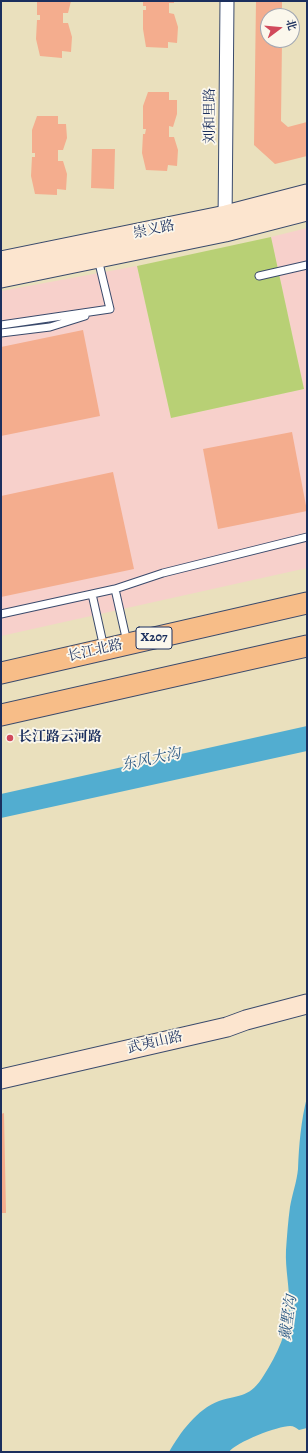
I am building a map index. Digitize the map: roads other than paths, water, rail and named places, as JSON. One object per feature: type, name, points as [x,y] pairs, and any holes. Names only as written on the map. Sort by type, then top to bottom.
[{"type":"main road","name":"长江北路","points":[[1,673],[307,603]]},
{"type":"main road","points":[[1,715],[307,646]]},
{"type":"street","name":"刘和里路","points":[[225,223],[227,1]]},
{"type":"street","name":"崇义路","points":[[1,278],[98,257],[225,223],[307,194]]},
{"type":"street","name":"崇义路","points":[[1,261],[225,223],[307,211]]},
{"type":"street","name":"武夷山路","points":[[1,1068],[173,1029],[193,1021],[307,995]]},
{"type":"street","name":"武夷山路","points":[[1,1079],[227,1027],[246,1020],[307,1004]]},
{"type":"lane","points":[[98,257],[110,309]]},
{"type":"lane","points":[[259,276],[307,265]]},
{"type":"lane","points":[[1,325],[110,309]]},
{"type":"lane","points":[[1,333],[50,327],[110,309]]},
{"type":"lane","points":[[1,614],[115,589],[163,573],[307,537]]},
{"type":"lane","points":[[115,589],[127,644]]},
{"type":"lane","points":[[92,594],[104,649]]},
{"type":"water","points":[[307,726],[307,751],[1,818],[1,794]]},
{"type":"water","name":"戴墅沟","points":[[307,1097],[307,1428],[299,1430],[290,1426],[276,1429],[248,1439],[229,1452],[169,1452],[178,1437],[190,1422],[203,1410],[219,1401],[244,1394],[254,1388],[269,1367],[281,1342],[289,1307],[286,1250],[289,1218],[297,1174],[303,1115]]},
{"type":"place","name":"长江路云河路","points":[[10,738]]},
{"type":"water label","name":"东风大沟","points":[[151,760]]}]
